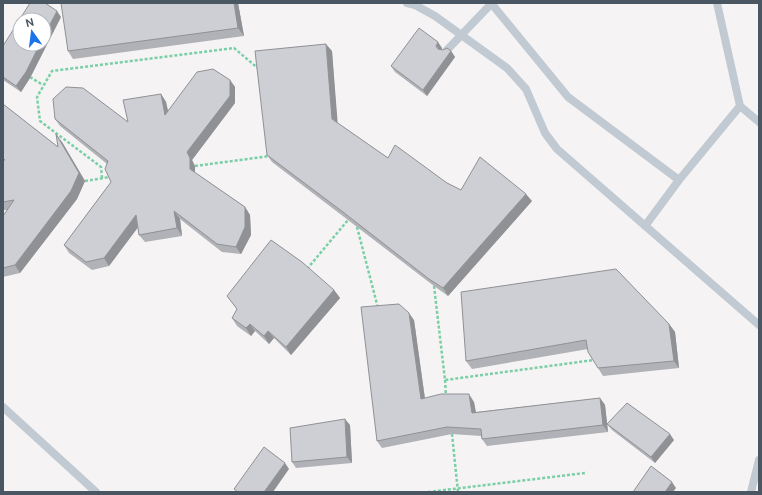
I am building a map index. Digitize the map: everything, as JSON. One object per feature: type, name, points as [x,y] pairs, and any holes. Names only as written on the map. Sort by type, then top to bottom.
[{"type":"lane","points":[[408,3],[435,16],[507,68],[526,89],[545,133],[557,149],[759,325]]},
{"type":"lane","points":[[446,51],[491,3],[568,97],[679,180]]},
{"type":"lane","points":[[717,3],[740,106],[759,122]]},
{"type":"lane","points":[[645,226],[679,180],[740,106]]},
{"type":"lane","points":[[3,407],[96,492]]},
{"type":"lane","points":[[751,492],[759,460]]},
{"type":"path","points":[[102,178],[101,167],[40,121],[36,97],[52,71],[234,48],[262,72]]},
{"type":"path","points":[[30,78],[43,85]]},
{"type":"path","points":[[195,166],[271,156]]},
{"type":"path","points":[[85,181],[110,177]]},
{"type":"path","points":[[307,270],[348,220]]},
{"type":"path","points":[[357,227],[378,311]]},
{"type":"path","points":[[434,286],[445,380],[446,402]]},
{"type":"path","points":[[445,380],[594,360]]},
{"type":"path","points":[[452,434],[458,490]]},
{"type":"path","points":[[428,492],[458,490],[586,473]]},
{"type":"building","points":[[30,3],[45,3],[57,11],[52,21],[52,12],[24,12]]},
{"type":"building","points":[[61,3],[234,3],[238,28],[68,51]]},
{"type":"building","points":[[419,28],[438,42],[436,46],[438,49],[443,50],[447,48],[451,51],[423,90],[391,66]]},
{"type":"building","points":[[12,32],[12,52],[36,52],[26,72],[16,86],[3,77],[3,46]]},
{"type":"building","points":[[326,44],[332,119],[388,158],[395,145],[447,183],[461,190],[480,157],[526,194],[443,288],[429,279],[267,155],[255,51]]},
{"type":"building","points":[[213,69],[230,80],[230,96],[187,152],[190,158],[190,169],[245,207],[245,227],[236,247],[217,244],[174,211],[177,228],[139,235],[136,215],[104,258],[86,262],[64,245],[111,182],[105,169],[108,161],[55,119],[53,99],[66,87],[83,88],[128,122],[123,100],[161,94],[165,115],[197,72]]},
{"type":"building","points":[[3,104],[58,147],[56,134],[79,173],[71,191],[15,265],[3,268],[3,216],[14,200],[3,202],[3,160],[5,160],[3,159]]},
{"type":"building","points":[[271,240],[302,262],[334,290],[286,347],[268,331],[264,336],[250,324],[246,328],[232,318],[237,309],[227,296]]},
{"type":"building","points":[[616,269],[669,324],[674,361],[598,368],[588,352],[586,340],[466,361],[461,292]]},
{"type":"building","points":[[399,304],[409,313],[421,399],[441,394],[469,394],[472,413],[600,398],[603,425],[482,439],[481,429],[447,427],[377,441],[361,307]]},
{"type":"building","points":[[627,403],[670,434],[651,457],[607,424]]},
{"type":"building","points":[[345,419],[347,457],[292,462],[290,428]]},
{"type":"building","points":[[264,447],[285,463],[264,492],[238,492],[234,489]]},
{"type":"building","points":[[651,466],[672,482],[665,492],[633,492]]}]
